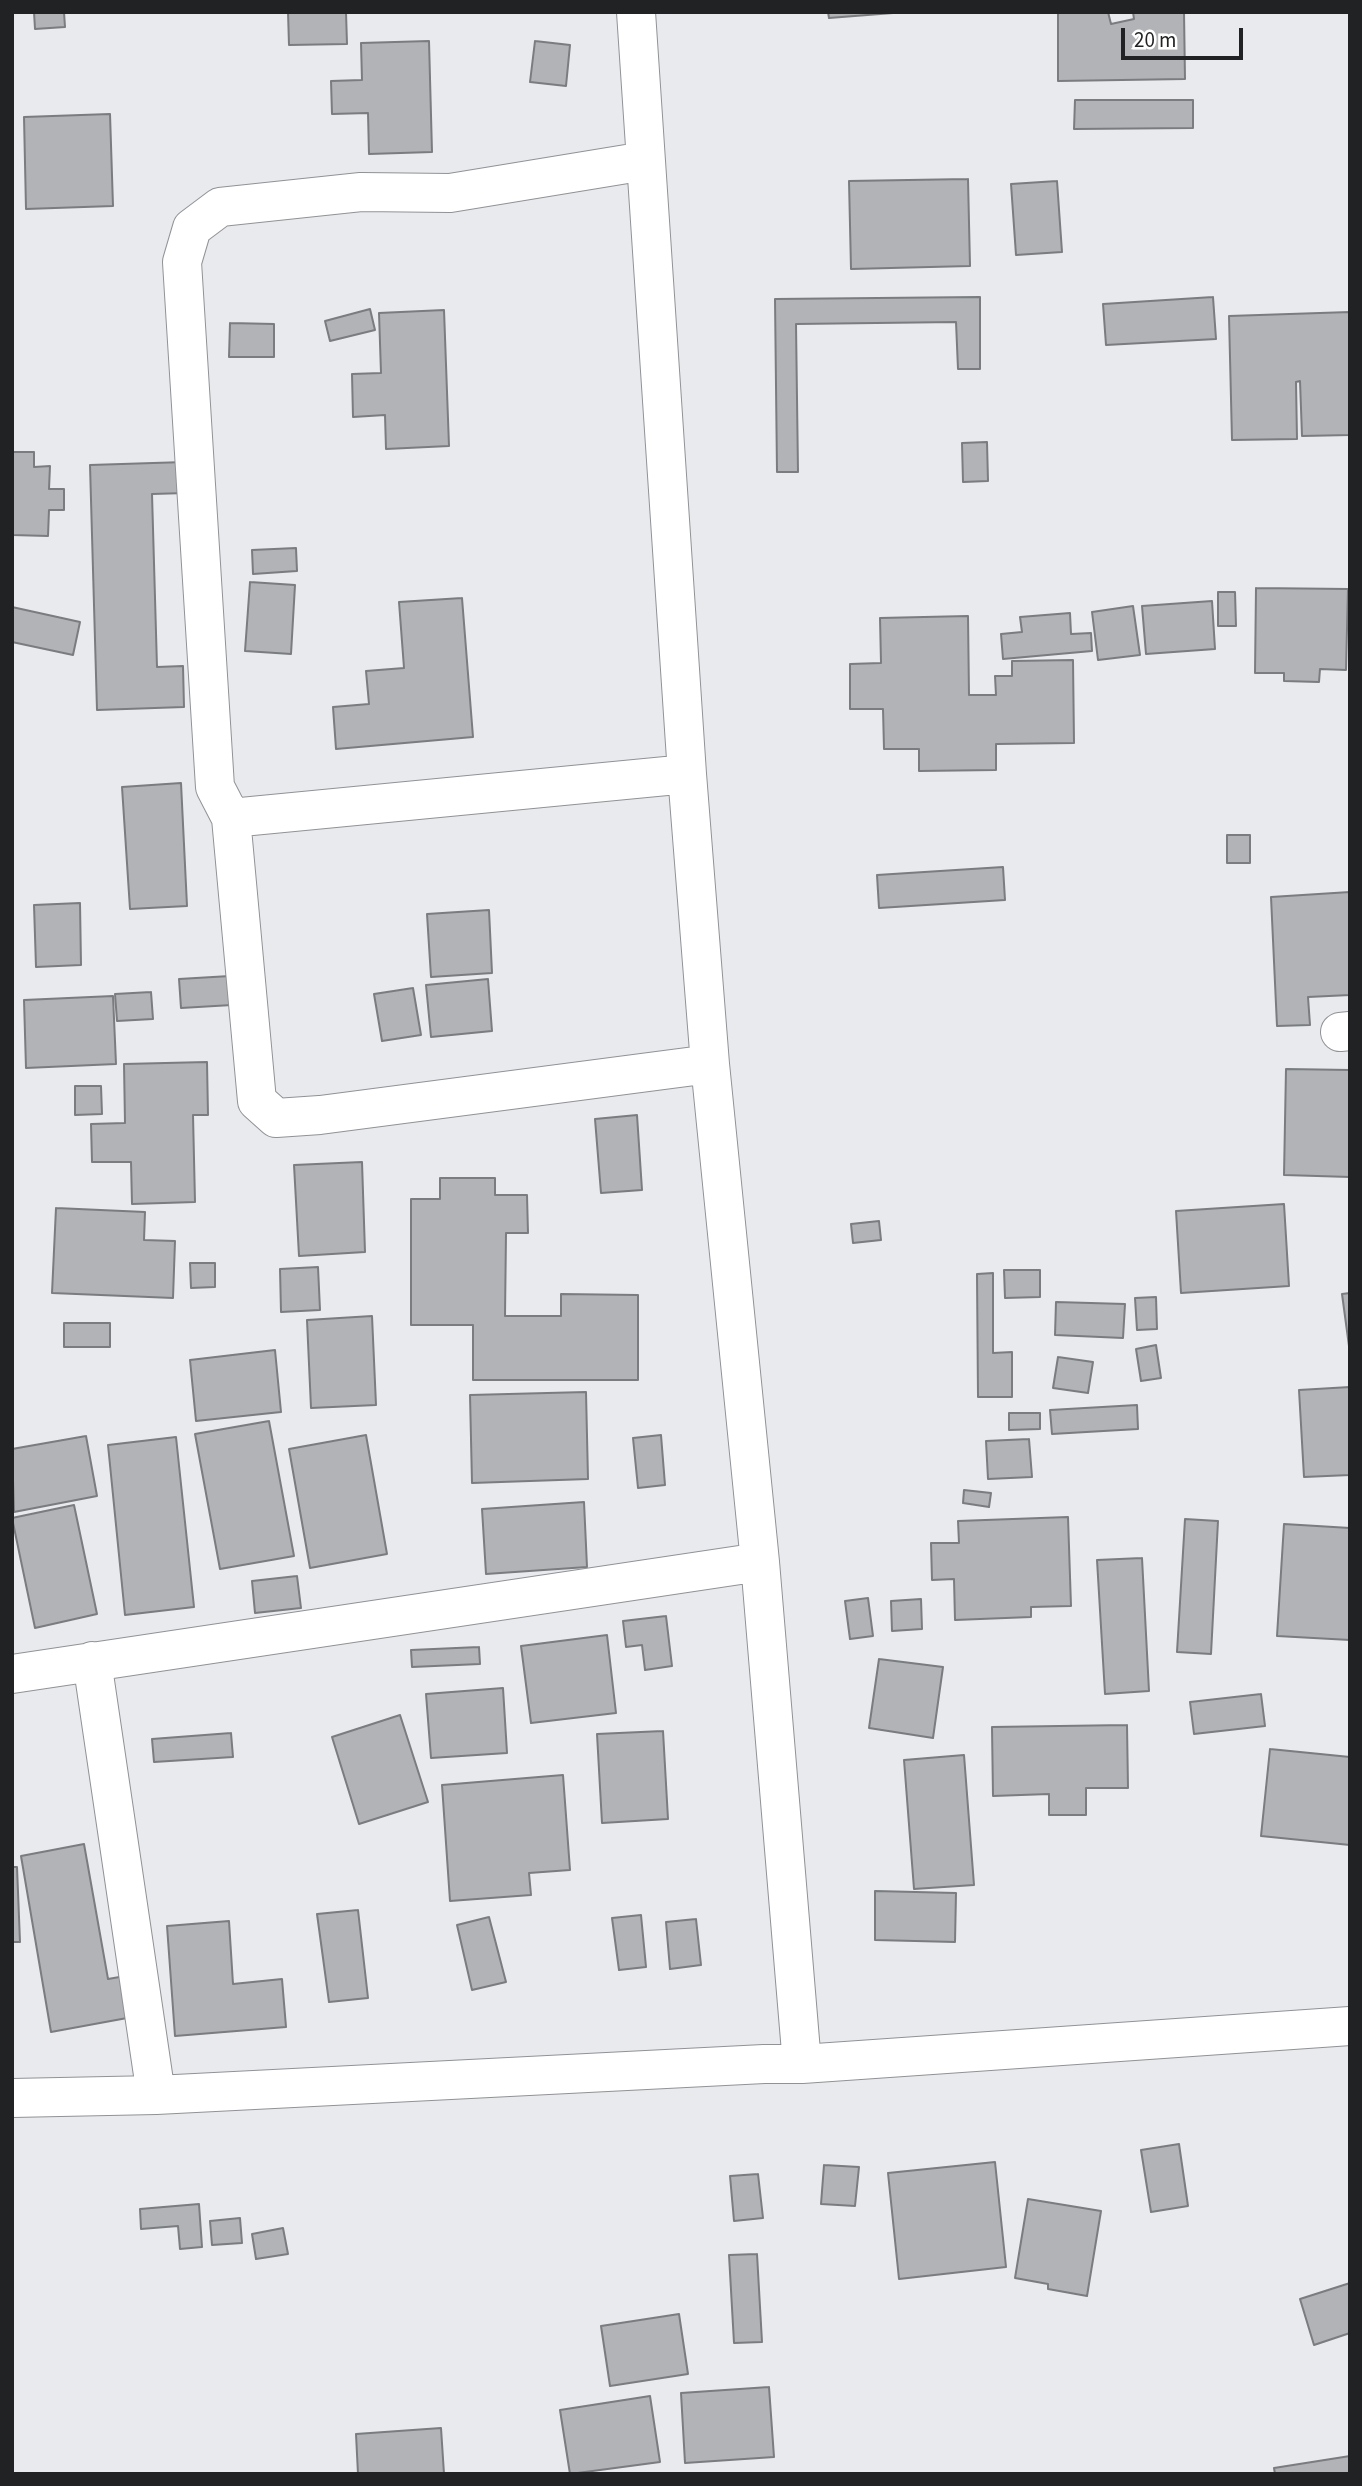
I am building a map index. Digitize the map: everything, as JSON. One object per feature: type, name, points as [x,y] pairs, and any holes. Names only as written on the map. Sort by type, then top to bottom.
[{"type":"street","points":[[636,12],[687,774],[710,1064],[760,1562],[802,2064]]},
{"type":"street","points":[[645,161],[450,193],[360,192],[220,207],[192,228],[182,262],[215,787],[231,818],[257,1101],[276,1118],[320,1115],[710,1064]]},
{"type":"street","points":[[231,818],[687,774]]},
{"type":"street","points":[[12,1674],[760,1562]]},
{"type":"street","points":[[92,1661],[156,2095]]},
{"type":"street","points":[[12,2098],[156,2095],[802,2064],[1350,2026]]},
{"type":"building","points":[[34,12],[64,12],[65,27],[35,29]]},
{"type":"building","points":[[288,12],[346,12],[347,44],[289,45]]},
{"type":"building","points":[[828,12],[906,12],[829,18]]},
{"type":"building","points":[[1058,12],[1108,12],[1111,24],[1134,19],[1133,12],[1184,12],[1185,79],[1058,81]]},
{"type":"building","points":[[429,41],[432,152],[369,154],[368,113],[332,114],[331,81],[362,80],[361,43]]},
{"type":"building","points":[[535,41],[570,45],[566,86],[530,82]]},
{"type":"building","points":[[1075,100],[1193,100],[1193,128],[1074,129]]},
{"type":"building","points":[[110,114],[113,206],[26,209],[24,117]]},
{"type":"building","points":[[968,179],[970,266],[851,269],[849,181]]},
{"type":"building","points":[[1057,181],[1062,252],[1016,255],[1011,184]]},
{"type":"building","points":[[980,297],[980,369],[958,369],[956,322],[796,324],[798,472],[777,472],[775,299]]},
{"type":"building","points":[[1213,297],[1216,339],[1106,345],[1103,304]]},
{"type":"building","points":[[370,309],[375,330],[330,341],[325,321]]},
{"type":"building","points":[[444,310],[449,446],[386,449],[385,415],[353,417],[352,374],[381,373],[379,313]]},
{"type":"building","points":[[1350,312],[1350,435],[1302,436],[1300,381],[1296,382],[1297,439],[1232,440],[1229,316]]},
{"type":"building","points":[[230,323],[274,324],[274,357],[229,357]]},
{"type":"building","points":[[987,442],[988,481],[963,482],[962,443]]},
{"type":"building","points":[[12,452],[34,452],[34,467],[50,466],[49,489],[64,489],[64,510],[49,510],[48,536],[12,535]]},
{"type":"building","points":[[185,462],[186,493],[152,494],[157,667],[183,666],[184,707],[97,710],[90,465]]},
{"type":"building","points":[[296,548],[297,571],[253,574],[252,550]]},
{"type":"building","points":[[250,582],[295,585],[291,654],[245,651]]},
{"type":"building","points":[[1256,588],[1348,589],[1346,670],[1320,669],[1319,682],[1284,681],[1284,673],[1255,673]]},
{"type":"building","points":[[1218,592],[1235,592],[1236,626],[1218,626]]},
{"type":"building","points":[[462,598],[473,737],[336,749],[333,707],[369,704],[366,671],[404,668],[399,602]]},
{"type":"building","points":[[1212,601],[1215,649],[1146,654],[1142,606]]},
{"type":"building","points":[[1133,606],[1140,655],[1098,660],[1092,612]]},
{"type":"building","points":[[12,607],[80,622],[73,655],[12,642]]},
{"type":"building","points":[[1070,613],[1071,634],[1091,633],[1092,651],[1003,659],[1001,634],[1022,632],[1020,617]]},
{"type":"building","points":[[968,616],[969,695],[996,695],[995,676],[1012,676],[1012,661],[1073,660],[1074,743],[996,744],[996,770],[919,771],[919,749],[884,749],[883,709],[850,709],[850,664],[881,663],[880,618]]},
{"type":"building","points":[[181,783],[187,906],[130,909],[122,787]]},
{"type":"building","points":[[1227,835],[1250,835],[1250,863],[1227,863]]},
{"type":"building","points":[[1003,867],[1005,900],[879,908],[877,875]]},
{"type":"building","points":[[1350,892],[1350,995],[1308,997],[1310,1025],[1277,1026],[1271,897]]},
{"type":"building","points":[[80,903],[81,965],[36,967],[34,905]]},
{"type":"building","points":[[489,910],[492,973],[431,977],[427,914]]},
{"type":"building","points":[[230,976],[232,1005],[181,1008],[179,979]]},
{"type":"building","points":[[488,979],[492,1031],[431,1037],[426,985]]},
{"type":"building","points":[[413,988],[421,1035],[382,1041],[374,994]]},
{"type":"building","points":[[151,992],[153,1019],[117,1021],[115,994]]},
{"type":"building","points":[[113,996],[116,1064],[26,1068],[24,1000]]},
{"type":"building","points":[[207,1062],[208,1115],[193,1115],[195,1202],[132,1204],[131,1162],[92,1162],[91,1124],[125,1123],[124,1064]]},
{"type":"building","points":[[1286,1069],[1350,1070],[1350,1177],[1284,1175]]},
{"type":"building","points":[[75,1086],[101,1086],[102,1114],[75,1115]]},
{"type":"building","points":[[637,1115],[642,1190],[601,1193],[595,1119]]},
{"type":"building","points":[[362,1162],[365,1252],[299,1256],[294,1165]]},
{"type":"building","points":[[440,1178],[495,1178],[495,1195],[527,1195],[528,1233],[506,1233],[505,1316],[561,1316],[561,1294],[638,1295],[638,1380],[473,1380],[473,1325],[411,1325],[411,1199],[440,1199]]},
{"type":"building","points":[[1284,1204],[1289,1286],[1181,1293],[1176,1211]]},
{"type":"building","points":[[56,1208],[145,1212],[144,1240],[175,1241],[173,1298],[52,1293]]},
{"type":"building","points":[[879,1221],[881,1240],[853,1243],[851,1224]]},
{"type":"building","points":[[190,1263],[215,1263],[215,1287],[191,1288]]},
{"type":"building","points":[[318,1267],[320,1310],[281,1312],[280,1269]]},
{"type":"building","points":[[1004,1270],[1040,1270],[1040,1297],[1005,1298]]},
{"type":"building","points":[[993,1273],[993,1353],[1012,1352],[1012,1397],[978,1397],[977,1274]]},
{"type":"building","points":[[1350,1293],[1350,1346],[1349,1346],[1342,1294]]},
{"type":"building","points":[[1156,1297],[1157,1329],[1137,1330],[1135,1298]]},
{"type":"building","points":[[1056,1302],[1125,1304],[1123,1338],[1055,1335]]},
{"type":"building","points":[[372,1316],[376,1405],[311,1408],[307,1320]]},
{"type":"building","points":[[64,1323],[110,1323],[110,1347],[64,1347]]},
{"type":"building","points":[[1156,1345],[1161,1378],[1141,1381],[1136,1349]]},
{"type":"building","points":[[275,1350],[281,1412],[196,1421],[190,1360]]},
{"type":"building","points":[[1058,1357],[1093,1362],[1088,1393],[1053,1388]]},
{"type":"building","points":[[1350,1387],[1350,1475],[1304,1477],[1299,1390]]},
{"type":"building","points":[[586,1392],[588,1479],[472,1483],[470,1395]]},
{"type":"building","points":[[1137,1405],[1138,1429],[1052,1434],[1050,1410]]},
{"type":"building","points":[[1009,1413],[1040,1413],[1040,1429],[1009,1430]]},
{"type":"building","points":[[269,1421],[294,1556],[220,1569],[195,1434]]},
{"type":"building","points":[[366,1435],[387,1554],[310,1568],[289,1449]]},
{"type":"building","points":[[661,1435],[665,1485],[638,1488],[633,1438]]},
{"type":"building","points":[[86,1436],[97,1496],[14,1512],[12,1449]]},
{"type":"building","points":[[176,1437],[194,1607],[125,1615],[108,1445]]},
{"type":"building","points":[[1029,1439],[1032,1477],[988,1479],[986,1441]]},
{"type":"building","points":[[964,1490],[991,1493],[989,1507],[963,1503]]},
{"type":"building","points":[[584,1502],[587,1567],[486,1574],[482,1509]]},
{"type":"building","points":[[74,1505],[97,1614],[35,1628],[12,1518]]},
{"type":"building","points":[[1068,1517],[1071,1606],[1031,1607],[1031,1617],[955,1620],[954,1579],[932,1580],[931,1543],[959,1543],[958,1521]]},
{"type":"building","points":[[1185,1519],[1218,1521],[1211,1654],[1177,1652]]},
{"type":"building","points":[[1284,1524],[1350,1528],[1350,1640],[1277,1636]]},
{"type":"building","points":[[1142,1558],[1149,1691],[1105,1694],[1097,1560]]},
{"type":"building","points":[[297,1576],[301,1608],[255,1613],[252,1581]]},
{"type":"building","points":[[868,1598],[873,1636],[850,1639],[845,1601]]},
{"type":"building","points":[[921,1599],[922,1629],[892,1631],[891,1601]]},
{"type":"building","points":[[666,1616],[672,1666],[645,1670],[642,1645],[626,1647],[623,1621]]},
{"type":"building","points":[[607,1635],[616,1713],[531,1723],[521,1646]]},
{"type":"building","points":[[479,1647],[480,1664],[412,1667],[411,1650]]},
{"type":"building","points":[[879,1659],[943,1667],[933,1738],[869,1728]]},
{"type":"building","points":[[503,1688],[507,1753],[431,1758],[426,1694]]},
{"type":"building","points":[[1261,1694],[1265,1726],[1194,1734],[1190,1702]]},
{"type":"building","points":[[400,1715],[428,1802],[359,1824],[332,1737]]},
{"type":"building","points":[[1127,1725],[1128,1788],[1086,1788],[1086,1815],[1049,1815],[1049,1794],[993,1796],[992,1727]]},
{"type":"building","points":[[663,1731],[668,1819],[602,1823],[597,1734]]},
{"type":"building","points":[[231,1733],[233,1757],[154,1762],[152,1739]]},
{"type":"building","points":[[1270,1749],[1350,1757],[1350,1845],[1261,1836]]},
{"type":"building","points":[[964,1755],[974,1885],[914,1889],[904,1760]]},
{"type":"building","points":[[563,1775],[570,1870],[529,1873],[531,1895],[450,1901],[442,1785]]},
{"type":"building","points":[[84,1844],[108,1979],[131,1975],[138,2016],[51,2032],[21,1856]]},
{"type":"building","points":[[12,1867],[17,1867],[20,1942],[12,1942]]},
{"type":"building","points":[[875,1891],[956,1893],[955,1942],[875,1940]]},
{"type":"building","points":[[358,1910],[368,1998],[329,2002],[317,1914]]},
{"type":"building","points":[[641,1915],[646,1967],[619,1970],[612,1918]]},
{"type":"building","points":[[489,1917],[506,1982],[472,1990],[457,1925]]},
{"type":"building","points":[[696,1919],[701,1965],[670,1969],[666,1922]]},
{"type":"building","points":[[229,1921],[233,1984],[282,1979],[286,2027],[175,2036],[167,1926]]},
{"type":"building","points":[[1179,2144],[1188,2206],[1151,2212],[1141,2150]]},
{"type":"building","points":[[995,2162],[1006,2267],[899,2279],[888,2173]]},
{"type":"building","points":[[824,2165],[859,2167],[855,2206],[821,2204]]},
{"type":"building","points":[[758,2174],[763,2218],[734,2221],[730,2176]]},
{"type":"building","points":[[1028,2199],[1101,2211],[1087,2296],[1048,2289],[1048,2284],[1015,2278]]},
{"type":"building","points":[[199,2204],[202,2247],[180,2249],[178,2226],[141,2229],[140,2209]]},
{"type":"building","points":[[240,2218],[242,2243],[212,2245],[210,2221]]},
{"type":"building","points":[[283,2228],[288,2254],[256,2259],[252,2234]]},
{"type":"building","points":[[757,2254],[762,2342],[734,2343],[729,2255]]},
{"type":"building","points":[[1350,2283],[1350,2333],[1314,2345],[1300,2299]]},
{"type":"building","points":[[679,2314],[688,2374],[610,2386],[601,2326]]},
{"type":"building","points":[[769,2387],[774,2457],[685,2463],[681,2393]]},
{"type":"building","points":[[650,2396],[660,2462],[570,2474],[560,2410]]},
{"type":"building","points":[[441,2428],[444,2474],[358,2474],[356,2434]]},
{"type":"building","points":[[1350,2456],[1350,2474],[1275,2474],[1274,2468]]}]
